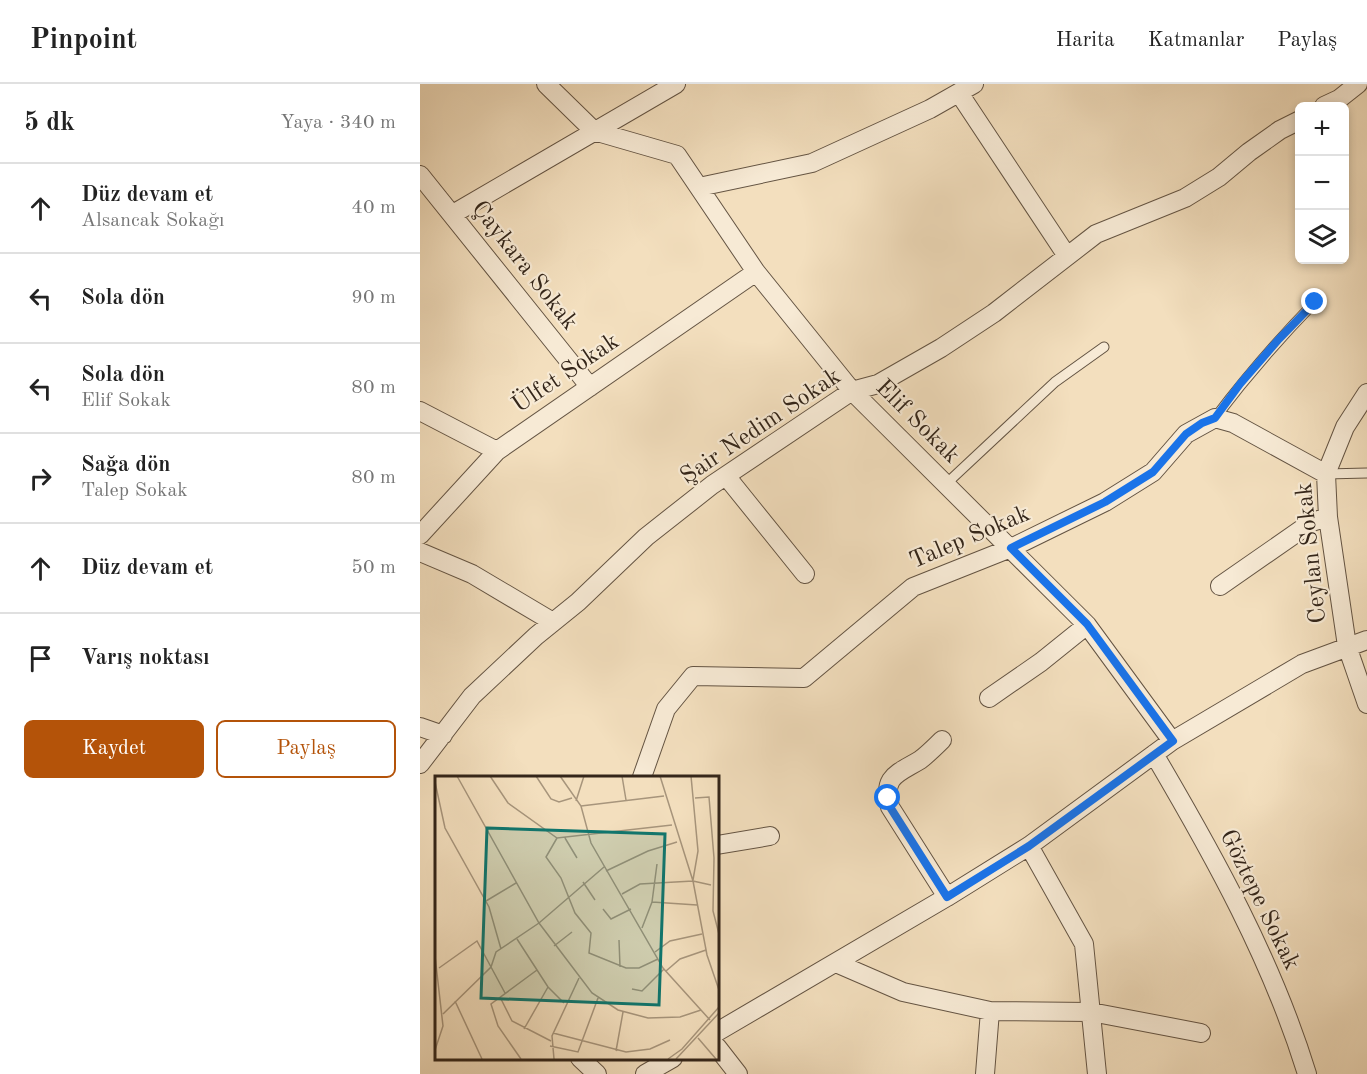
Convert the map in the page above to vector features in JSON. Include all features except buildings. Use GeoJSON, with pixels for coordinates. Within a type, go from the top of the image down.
{"type":"FeatureCollection","features":[{"type":"Feature","properties":{"kind":"street","name":"Elif Sokak"},"geometry":{"type":"LineString","coordinates":[[546,84],[594,131],[677,155],[756,272],[852,391],[1087,624],[1173,741]]}},
{"type":"Feature","properties":{"kind":"street"},"geometry":{"type":"LineString","coordinates":[[453,214],[676,84]]}},
{"type":"Feature","properties":{"kind":"street"},"geometry":{"type":"LineString","coordinates":[[1333,102],[1358,84]]}},
{"type":"Feature","properties":{"kind":"street"},"geometry":{"type":"LineString","coordinates":[[699,187],[813,163],[930,109],[966,88],[1067,256]]}},
{"type":"Feature","properties":{"kind":"street","name":"Şair Nedim Sokak"},"geometry":{"type":"LineString","coordinates":[[420,765],[472,696],[578,602],[646,537],[726,476],[852,391],[878,384],[941,348],[994,313],[1096,234],[1185,198],[1219,177],[1249,152],[1295,122]]}},
{"type":"Feature","properties":{"kind":"street","name":"Çaykara Sokak"},"geometry":{"type":"LineString","coordinates":[[420,175],[427,193],[453,214],[590,387]]}},
{"type":"Feature","properties":{"kind":"street","name":"Ülfet Sokak"},"geometry":{"type":"LineString","coordinates":[[420,535],[497,451],[756,272]]}},
{"type":"Feature","properties":{"kind":"street","name":"Ceylan Sokak"},"geometry":{"type":"LineString","coordinates":[[1367,393],[1345,427],[1326,474],[1328,517],[1347,646],[1367,704]]}},
{"type":"Feature","properties":{"kind":"street"},"geometry":{"type":"LineString","coordinates":[[420,411],[497,451]]}},
{"type":"Feature","properties":{"kind":"street"},"geometry":{"type":"LineString","coordinates":[[1215,418],[1233,423],[1326,474]]}},
{"type":"Feature","properties":{"kind":"street","name":"Talep Sokak"},"geometry":{"type":"LineString","coordinates":[[642,776],[666,709],[693,676],[804,678],[913,587],[1011,548],[1079,516],[1153,472],[1186,434],[1202,423],[1215,418]]}},
{"type":"Feature","properties":{"kind":"street"},"geometry":{"type":"LineString","coordinates":[[726,476],[805,574]]}},
{"type":"Feature","properties":{"kind":"street"},"geometry":{"type":"LineString","coordinates":[[1220,586],[1312,522],[1328,517]]}},
{"type":"Feature","properties":{"kind":"street"},"geometry":{"type":"LineString","coordinates":[[420,552],[472,574],[553,622]]}},
{"type":"Feature","properties":{"kind":"street"},"geometry":{"type":"LineString","coordinates":[[989,698],[1041,662],[1087,624]]}},
{"type":"Feature","properties":{"kind":"street"},"geometry":{"type":"LineString","coordinates":[[718,1031],[947,897],[1029,846],[1173,741],[1302,664],[1367,640]]}},
{"type":"Feature","properties":{"kind":"street"},"geometry":{"type":"LineString","coordinates":[[420,727],[443,735]]}},
{"type":"Feature","properties":{"kind":"street"},"geometry":{"type":"LineString","coordinates":[[942,740],[922,758],[892,777],[887,790],[890,807],[947,897]]}},
{"type":"Feature","properties":{"kind":"street","name":"Göztepe Sokak"},"geometry":{"type":"LineString","coordinates":[[1154,754],[1217,863],[1273,979],[1291,1023],[1306,1074]]}},
{"type":"Feature","properties":{"kind":"street"},"geometry":{"type":"LineString","coordinates":[[718,845],[770,836]]}},
{"type":"Feature","properties":{"kind":"street"},"geometry":{"type":"LineString","coordinates":[[1029,846],[1084,944],[1097,1074]]}},
{"type":"Feature","properties":{"kind":"street"},"geometry":{"type":"LineString","coordinates":[[836,963],[903,992],[990,1011],[1091,1012],[1201,1033]]}},
{"type":"Feature","properties":{"kind":"street"},"geometry":{"type":"LineString","coordinates":[[985,1074],[990,1011]]}},
{"type":"Feature","properties":{"kind":"street"},"geometry":{"type":"LineString","coordinates":[[718,1048],[738,1074]]}},
{"type":"Feature","properties":{"kind":"street"},"geometry":{"type":"LineString","coordinates":[[581,1059],[597,1074]]}},
{"type":"Feature","properties":{"kind":"street"},"geometry":{"type":"LineString","coordinates":[[645,1074],[671,1059]]}},
{"type":"Feature","properties":{"kind":"lane"},"geometry":{"type":"LineString","coordinates":[[1215,418],[1240,384],[1315,302]]}},
{"type":"Feature","properties":{"kind":"lane"},"geometry":{"type":"LineString","coordinates":[[946,484],[1055,382],[1104,347]]}},
{"type":"Feature","properties":{"kind":"lane"},"geometry":{"type":"LineString","coordinates":[[1326,474],[1367,473]]}},
{"type":"Feature","properties":{"kind":"route"},"geometry":{"type":"LineString","coordinates":[[888,798],[890,807],[947,897],[1029,846],[1173,741],[1087,624],[1011,548],[1105,502],[1153,472],[1186,434],[1202,423],[1215,418],[1240,384],[1315,302]]}}]}
